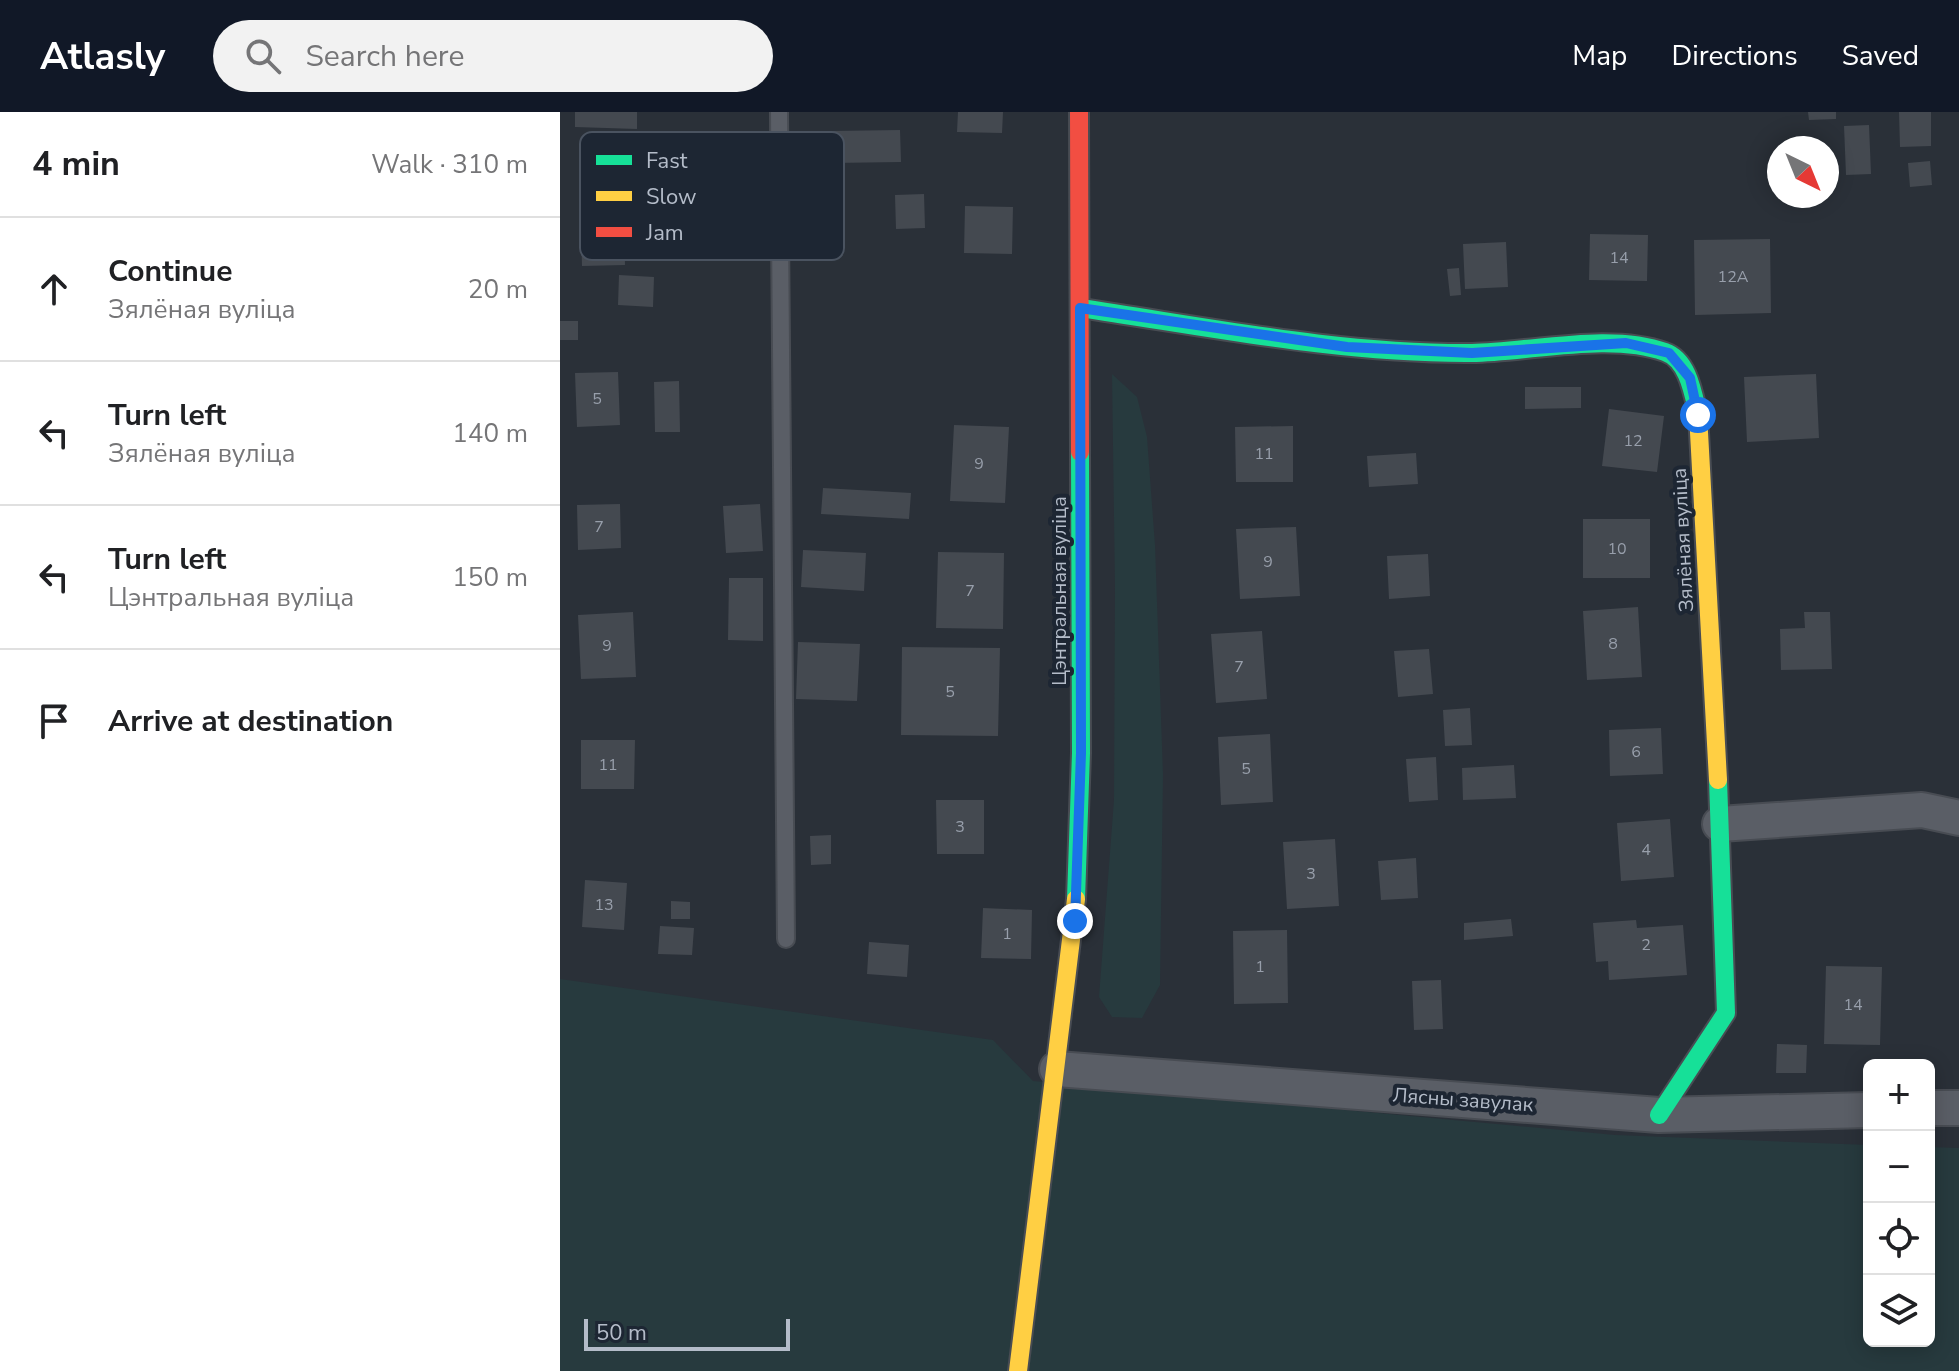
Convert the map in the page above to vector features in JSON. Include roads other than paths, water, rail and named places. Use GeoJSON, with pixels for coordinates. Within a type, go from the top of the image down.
{"type":"FeatureCollection","features":[{"type":"Feature","properties":{"kind":"street","name":"Цэнтральная вуліца"},"geometry":{"type":"LineString","coordinates":[[1018,1371],[1075,921],[1081,753],[1079,112]]}},
{"type":"Feature","properties":{"kind":"street","name":"Зялёная вуліца"},"geometry":{"type":"LineString","coordinates":[[1080,308],[1347,347],[1472,353],[1626,343],[1669,353],[1690,378],[1698,415],[1720,824],[1726,1013],[1659,1115]]}},
{"type":"Feature","properties":{"kind":"street"},"geometry":{"type":"LineString","coordinates":[[1720,824],[1922,810],[1959,818]]}},
{"type":"Feature","properties":{"kind":"street","name":"Лясны завулак"},"geometry":{"type":"LineString","coordinates":[[1057,1069],[1659,1115],[1863,1110]]}},
{"type":"Feature","properties":{"kind":"street"},"geometry":{"type":"LineString","coordinates":[[1935,1108],[1959,1108]]}},
{"type":"Feature","properties":{"kind":"lane"},"geometry":{"type":"LineString","coordinates":[[779,112],[779,132]]}},
{"type":"Feature","properties":{"kind":"lane"},"geometry":{"type":"LineString","coordinates":[[780,260],[786,939]]}}]}
